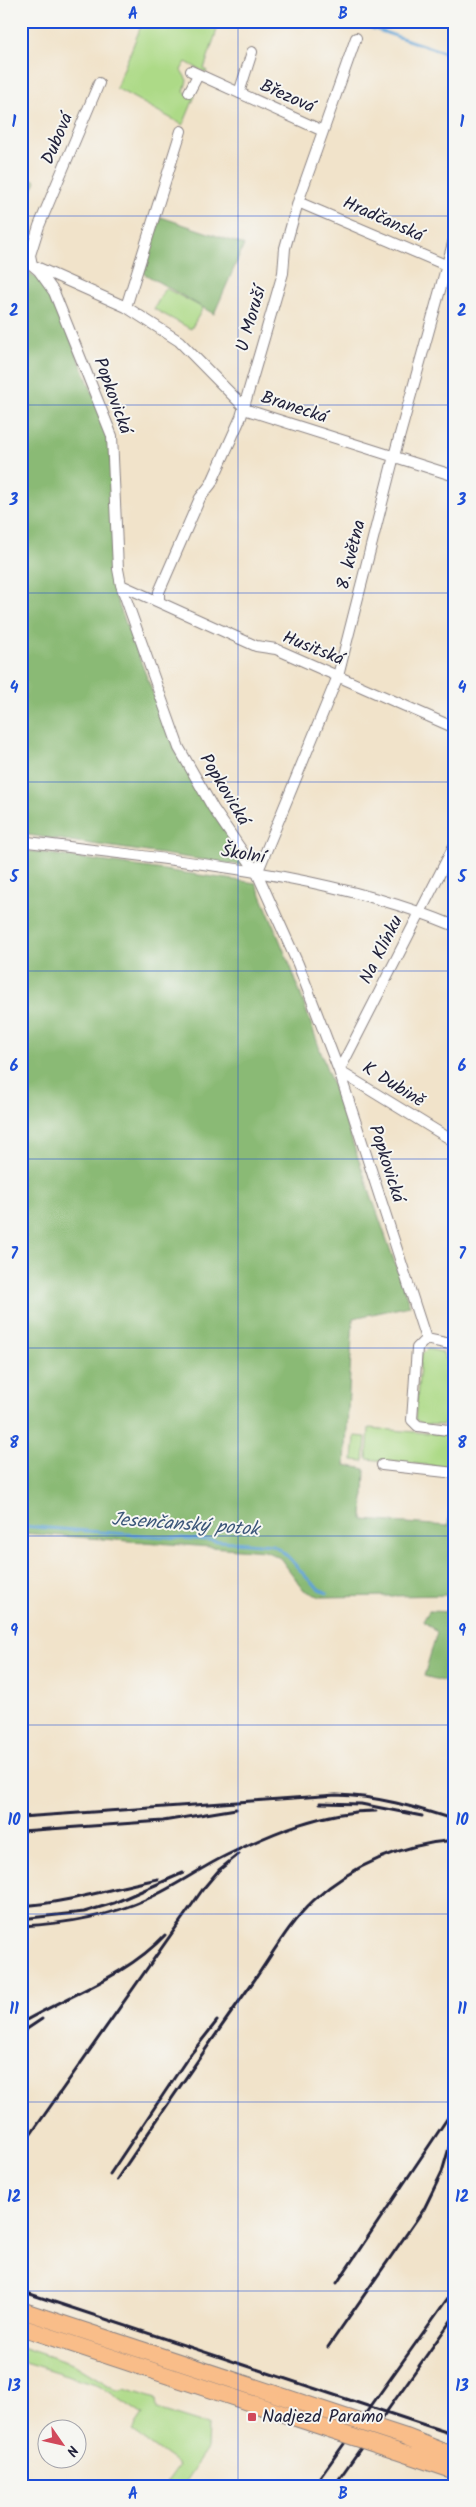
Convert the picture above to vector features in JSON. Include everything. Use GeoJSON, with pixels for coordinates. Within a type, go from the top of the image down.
{"type":"FeatureCollection","features":[{"type":"Feature","properties":{"kind":"main road"},"geometry":{"type":"LineString","coordinates":[[21,2310],[406,2437],[455,2456]]}},
{"type":"Feature","properties":{"kind":"main road"},"geometry":{"type":"LineString","coordinates":[[21,2328],[455,2470]]}},
{"type":"Feature","properties":{"kind":"street","name":"U Moruší"},"geometry":{"type":"LineString","coordinates":[[159,600],[159,592],[200,498],[211,484],[244,408],[282,273],[286,245],[298,202],[356,38]]}},
{"type":"Feature","properties":{"kind":"street","name":"Březová"},"geometry":{"type":"LineString","coordinates":[[238,94],[252,52]]}},
{"type":"Feature","properties":{"kind":"street","name":"Březová"},"geometry":{"type":"LineString","coordinates":[[190,92],[194,73],[323,131]]}},
{"type":"Feature","properties":{"kind":"street","name":"Dubová"},"geometry":{"type":"LineString","coordinates":[[32,265],[30,255],[39,226],[99,83]]}},
{"type":"Feature","properties":{"kind":"street"},"geometry":{"type":"LineString","coordinates":[[126,306],[181,131]]}},
{"type":"Feature","properties":{"kind":"street","name":"Hradčanská"},"geometry":{"type":"LineString","coordinates":[[298,202],[450,267]]}},
{"type":"Feature","properties":{"kind":"street","name":"8. května"},"geometry":{"type":"LineString","coordinates":[[257,873],[338,676],[394,456],[450,267],[455,236]]}},
{"type":"Feature","properties":{"kind":"street"},"geometry":{"type":"LineString","coordinates":[[21,261],[32,265]]}},
{"type":"Feature","properties":{"kind":"street","name":"Branecká"},"geometry":{"type":"LineString","coordinates":[[32,265],[126,306],[179,341],[244,408],[455,476]]}},
{"type":"Feature","properties":{"kind":"street","name":"Popkovická"},"geometry":{"type":"LineString","coordinates":[[32,265],[49,286],[62,311],[112,436],[118,569],[120,585],[128,607],[180,748],[213,808],[257,873],[298,964],[339,1071],[426,1339]]}},
{"type":"Feature","properties":{"kind":"street","name":"Husitská"},"geometry":{"type":"LineString","coordinates":[[120,585],[159,600],[168,608],[256,646],[276,649],[455,728]]}},
{"type":"Feature","properties":{"kind":"street"},"geometry":{"type":"LineString","coordinates":[[128,607],[145,596]]}},
{"type":"Feature","properties":{"kind":"street","name":"Školní"},"geometry":{"type":"LineString","coordinates":[[21,841],[257,873],[350,892],[455,926]]}},
{"type":"Feature","properties":{"kind":"street","name":"Na Klínku"},"geometry":{"type":"LineString","coordinates":[[339,1071],[455,844]]}},
{"type":"Feature","properties":{"kind":"street","name":"K Dubině"},"geometry":{"type":"LineString","coordinates":[[339,1071],[455,1142]]}},
{"type":"Feature","properties":{"kind":"street"},"geometry":{"type":"LineString","coordinates":[[455,1345],[426,1339],[417,1348],[412,1420],[418,1426],[455,1431]]}},
{"type":"Feature","properties":{"kind":"street"},"geometry":{"type":"LineString","coordinates":[[455,1371],[455,1395]]}},
{"type":"Feature","properties":{"kind":"street"},"geometry":{"type":"LineString","coordinates":[[382,1465],[455,1473]]}},
{"type":"Feature","properties":{"kind":"green space"},"geometry":{"type":"Polygon","coordinates":[[[143,21],[220,21],[204,69],[207,71],[206,73],[186,62],[181,70],[187,80],[184,92],[195,96],[183,125],[116,88],[143,21]]]}},
{"type":"Feature","properties":{"kind":"green space"},"geometry":{"type":"Polygon","coordinates":[[[21,174],[36,181],[30,193],[21,189],[21,174]]]}},
{"type":"Feature","properties":{"kind":"green space"},"geometry":{"type":"Polygon","coordinates":[[[161,217],[244,245],[214,314],[143,273],[161,217]]]}},
{"type":"Feature","properties":{"kind":"green space"},"geometry":{"type":"Polygon","coordinates":[[[21,266],[42,282],[58,309],[110,435],[114,593],[176,752],[247,866],[21,834],[21,266]]]}},
{"type":"Feature","properties":{"kind":"green space"},"geometry":{"type":"Polygon","coordinates":[[[165,288],[203,308],[191,329],[154,309],[165,288]]]}},
{"type":"Feature","properties":{"kind":"green space"},"geometry":{"type":"Polygon","coordinates":[[[21,850],[256,883],[292,970],[410,1306],[353,1318],[345,1465],[365,1469],[363,1520],[448,1526],[452,1488],[455,1509],[455,1595],[320,1597],[304,1590],[280,1558],[265,1551],[21,1533],[21,850]]]}},
{"type":"Feature","properties":{"kind":"green space"},"geometry":{"type":"Polygon","coordinates":[[[428,1349],[442,1352],[450,1366],[452,1414],[443,1425],[422,1424],[415,1419],[421,1354],[428,1349]]]}},
{"type":"Feature","properties":{"kind":"green space"},"geometry":{"type":"Polygon","coordinates":[[[369,1428],[449,1435],[452,1439],[455,1464],[446,1467],[367,1459],[369,1428]]]}},
{"type":"Feature","properties":{"kind":"green space"},"geometry":{"type":"Polygon","coordinates":[[[355,1436],[366,1437],[364,1461],[353,1460],[355,1436]]]}},
{"type":"Feature","properties":{"kind":"green space"},"geometry":{"type":"Polygon","coordinates":[[[429,1611],[455,1612],[455,1690],[443,1681],[424,1676],[437,1632],[423,1621],[429,1611]]]}},
{"type":"Feature","properties":{"kind":"green space"},"geometry":{"type":"Polygon","coordinates":[[[21,2347],[75,2365],[118,2391],[125,2389],[156,2399],[157,2409],[208,2425],[207,2449],[182,2486],[164,2486],[179,2465],[132,2431],[143,2415],[99,2385],[21,2361],[21,2347]]]}},
{"type":"Feature","properties":{"kind":"waterway"},"geometry":{"type":"LineString","coordinates":[[351,21],[455,56]]}},
{"type":"Feature","properties":{"kind":"waterway","name":"Jesenčanský potok"},"geometry":{"type":"LineString","coordinates":[[21,1526],[273,1545],[281,1550],[312,1583],[327,1593]]}},
{"type":"Feature","properties":{"kind":"railway"},"geometry":{"type":"LineString","coordinates":[[21,1817],[336,1795],[396,1803],[455,1820]]}},
{"type":"Feature","properties":{"kind":"railway"},"geometry":{"type":"LineString","coordinates":[[320,1803],[361,1804],[422,1816]]}},
{"type":"Feature","properties":{"kind":"railway"},"geometry":{"type":"LineString","coordinates":[[21,1831],[163,1821],[236,1809]]}},
{"type":"Feature","properties":{"kind":"railway"},"geometry":{"type":"LineString","coordinates":[[21,1926],[85,1919],[117,1911],[157,1894],[217,1860],[299,1824],[337,1815],[376,1811]]}},
{"type":"Feature","properties":{"kind":"railway"},"geometry":{"type":"LineString","coordinates":[[117,2179],[281,1940],[305,1909],[345,1876],[379,1858],[416,1846],[455,1840]]}},
{"type":"Feature","properties":{"kind":"railway"},"geometry":{"type":"LineString","coordinates":[[31,2134],[203,1889],[219,1870],[239,1854]]}},
{"type":"Feature","properties":{"kind":"railway"},"geometry":{"type":"LineString","coordinates":[[21,1919],[84,1912],[114,1903],[183,1873]]}},
{"type":"Feature","properties":{"kind":"railway"},"geometry":{"type":"LineString","coordinates":[[21,1906],[73,1899],[158,1879]]}},
{"type":"Feature","properties":{"kind":"railway"},"geometry":{"type":"LineString","coordinates":[[21,2023],[97,1984],[133,1962],[165,1935]]}},
{"type":"Feature","properties":{"kind":"railway"},"geometry":{"type":"LineString","coordinates":[[21,2033],[42,2019]]}},
{"type":"Feature","properties":{"kind":"railway"},"geometry":{"type":"LineString","coordinates":[[110,2174],[187,2059],[217,2021]]}},
{"type":"Feature","properties":{"kind":"railway"},"geometry":{"type":"LineString","coordinates":[[337,2283],[455,2107]]}},
{"type":"Feature","properties":{"kind":"railway"},"geometry":{"type":"LineString","coordinates":[[328,2347],[424,2209],[442,2172],[455,2127]]}},
{"type":"Feature","properties":{"kind":"railway"},"geometry":{"type":"LineString","coordinates":[[314,2486],[455,2288]]}},
{"type":"Feature","properties":{"kind":"railway"},"geometry":{"type":"LineString","coordinates":[[21,2291],[455,2435]]}},
{"type":"Feature","properties":{"kind":"railway"},"geometry":{"type":"LineString","coordinates":[[334,2486],[455,2315]]}},
{"type":"Feature","properties":{"kind":"place","name":"Nadjezd Paramo"},"geometry":{"type":"Point","coordinates":[252,2417]}}]}
